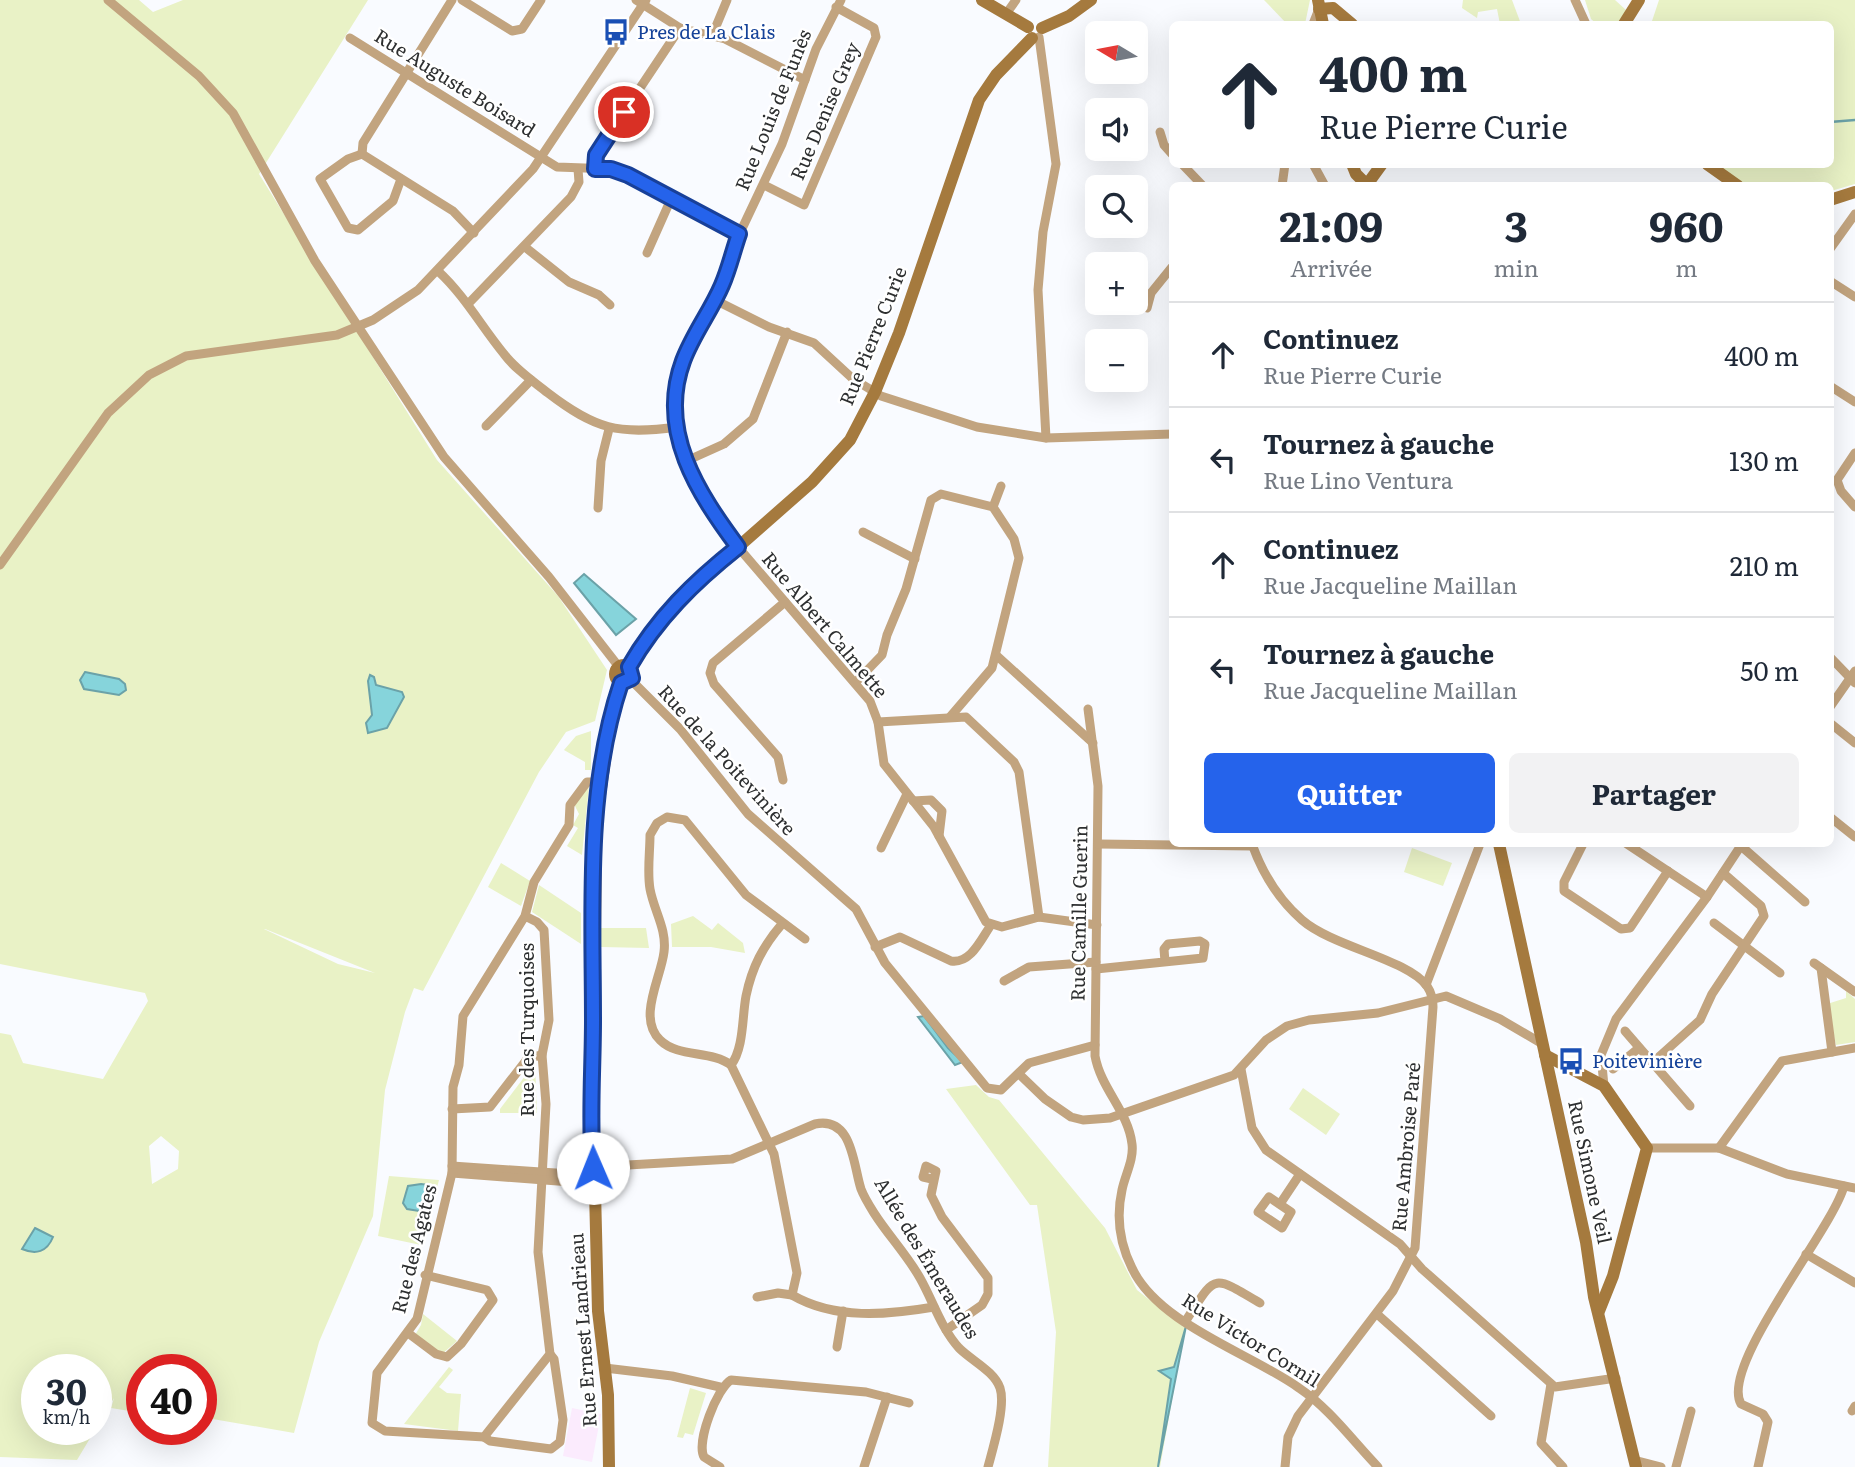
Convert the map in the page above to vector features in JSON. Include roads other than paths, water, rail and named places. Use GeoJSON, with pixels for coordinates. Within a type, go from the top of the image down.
{"type":"FeatureCollection","features":[{"type":"Feature","properties":{"kind":"street","name":"Rue de la Poitevinière"},"geometry":{"type":"LineString","coordinates":[[108,0],[199,76],[229,106],[304,242],[443,457],[549,577],[625,674],[680,729],[748,814],[779,845],[848,900],[885,963],[987,1088],[1001,1090],[1030,1063],[1095,1045]]}},
{"type":"Feature","properties":{"kind":"street"},"geometry":{"type":"LineString","coordinates":[[362,154],[363,143],[452,0]]}},
{"type":"Feature","properties":{"kind":"street"},"geometry":{"type":"LineString","coordinates":[[462,0],[512,31],[523,29],[541,0]]}},
{"type":"Feature","properties":{"kind":"street"},"geometry":{"type":"LineString","coordinates":[[712,36],[727,0]]}},
{"type":"Feature","properties":{"kind":"street"},"geometry":{"type":"LineString","coordinates":[[982,0],[1035,32],[1056,164],[1042,242],[1038,290],[1046,438]]}},
{"type":"Feature","properties":{"kind":"street"},"geometry":{"type":"LineString","coordinates":[[1006,14],[1016,0]]}},
{"type":"Feature","properties":{"kind":"street","name":"Rue Pierre Curie"},"geometry":{"type":"LineString","coordinates":[[625,674],[665,613],[832,464],[850,440],[875,392],[899,333],[979,100],[996,75],[1035,32],[1069,16],[1090,0]]}},
{"type":"Feature","properties":{"kind":"street"},"geometry":{"type":"LineString","coordinates":[[1576,0],[1585,21]]}},
{"type":"Feature","properties":{"kind":"street"},"geometry":{"type":"LineString","coordinates":[[1626,21],[1639,0]]}},
{"type":"Feature","properties":{"kind":"street"},"geometry":{"type":"LineString","coordinates":[[1636,21],[1646,0]]}},
{"type":"Feature","properties":{"kind":"street"},"geometry":{"type":"LineString","coordinates":[[0,565],[108,413],[149,374],[186,356],[337,335],[358,328],[403,302],[438,271],[522,183],[642,2],[680,28],[735,43],[776,67],[806,80]]}},
{"type":"Feature","properties":{"kind":"street","name":"Rue Louis de Funès"},"geometry":{"type":"LineString","coordinates":[[677,427],[676,392],[683,361],[715,300],[739,234],[792,122],[806,80],[838,4]]}},
{"type":"Feature","properties":{"kind":"street","name":"Rue Denise Grey"},"geometry":{"type":"LineString","coordinates":[[764,185],[804,205],[876,37],[874,28],[838,4]]}},
{"type":"Feature","properties":{"kind":"street"},"geometry":{"type":"LineString","coordinates":[[1314,21],[1318,4]]}},
{"type":"Feature","properties":{"kind":"street"},"geometry":{"type":"LineString","coordinates":[[1318,4],[1322,21]]}},
{"type":"Feature","properties":{"kind":"street"},"geometry":{"type":"LineString","coordinates":[[1318,4],[1333,8],[1348,21]]}},
{"type":"Feature","properties":{"kind":"street"},"geometry":{"type":"LineString","coordinates":[[595,169],[596,155],[680,28]]}},
{"type":"Feature","properties":{"kind":"street","name":"Rue Auguste Boisard"},"geometry":{"type":"LineString","coordinates":[[350,38],[557,167],[611,169],[628,175],[739,234]]}},
{"type":"Feature","properties":{"kind":"street"},"geometry":{"type":"LineString","coordinates":[[1160,132],[1169,151]]}},
{"type":"Feature","properties":{"kind":"street"},"geometry":{"type":"LineString","coordinates":[[362,154],[453,211],[474,233]]}},
{"type":"Feature","properties":{"kind":"street"},"geometry":{"type":"LineString","coordinates":[[362,154],[348,159],[320,179],[348,228],[358,230],[393,201],[401,179]]}},
{"type":"Feature","properties":{"kind":"street"},"geometry":{"type":"LineString","coordinates":[[1186,168],[1199,182]]}},
{"type":"Feature","properties":{"kind":"street"},"geometry":{"type":"LineString","coordinates":[[1368,182],[1379,168]]}},
{"type":"Feature","properties":{"kind":"street"},"geometry":{"type":"LineString","coordinates":[[1713,168],[1732,182]]}},
{"type":"Feature","properties":{"kind":"street"},"geometry":{"type":"LineString","coordinates":[[469,303],[571,197],[579,182],[578,169]]}},
{"type":"Feature","properties":{"kind":"street"},"geometry":{"type":"LineString","coordinates":[[1834,199],[1855,192]]}},
{"type":"Feature","properties":{"kind":"street"},"geometry":{"type":"LineString","coordinates":[[647,253],[671,199]]}},
{"type":"Feature","properties":{"kind":"street"},"geometry":{"type":"LineString","coordinates":[[1834,243],[1855,214]]}},
{"type":"Feature","properties":{"kind":"street"},"geometry":{"type":"LineString","coordinates":[[525,247],[569,282],[599,295],[610,305]]}},
{"type":"Feature","properties":{"kind":"street"},"geometry":{"type":"LineString","coordinates":[[438,271],[469,303],[506,357],[531,380],[585,419],[609,429],[638,432],[677,427]]}},
{"type":"Feature","properties":{"kind":"street"},"geometry":{"type":"LineString","coordinates":[[1148,304],[1151,293],[1169,271]]}},
{"type":"Feature","properties":{"kind":"street"},"geometry":{"type":"LineString","coordinates":[[1834,284],[1855,297]]}},
{"type":"Feature","properties":{"kind":"street"},"geometry":{"type":"LineString","coordinates":[[715,300],[759,322],[814,344],[852,378],[875,392],[977,427],[1046,438],[1169,434]]}},
{"type":"Feature","properties":{"kind":"street"},"geometry":{"type":"LineString","coordinates":[[684,462],[724,444],[753,419],[788,332]]}},
{"type":"Feature","properties":{"kind":"street"},"geometry":{"type":"LineString","coordinates":[[486,426],[531,380]]}},
{"type":"Feature","properties":{"kind":"street"},"geometry":{"type":"LineString","coordinates":[[1834,389],[1855,402]]}},
{"type":"Feature","properties":{"kind":"street","name":"Rue Albert Calmette"},"geometry":{"type":"LineString","coordinates":[[677,427],[684,462],[706,503],[738,547],[870,701],[878,722],[884,764],[939,836],[981,916],[991,925]]}},
{"type":"Feature","properties":{"kind":"street"},"geometry":{"type":"LineString","coordinates":[[598,508],[601,461],[609,429]]}},
{"type":"Feature","properties":{"kind":"street"},"geometry":{"type":"LineString","coordinates":[[1855,453],[1837,480],[1841,491],[1855,507]]}},
{"type":"Feature","properties":{"kind":"street"},"geometry":{"type":"LineString","coordinates":[[993,507],[1001,486]]}},
{"type":"Feature","properties":{"kind":"street"},"geometry":{"type":"LineString","coordinates":[[855,683],[880,658],[915,559],[931,500],[941,494],[993,507],[1014,539],[1019,558],[992,668],[950,717]]}},
{"type":"Feature","properties":{"kind":"street"},"geometry":{"type":"LineString","coordinates":[[863,532],[915,559]]}},
{"type":"Feature","properties":{"kind":"street"},"geometry":{"type":"LineString","coordinates":[[783,780],[778,757],[714,684],[710,673],[713,663],[785,602]]}},
{"type":"Feature","properties":{"kind":"street"},"geometry":{"type":"LineString","coordinates":[[996,655],[1093,743]]}},
{"type":"Feature","properties":{"kind":"street"},"geometry":{"type":"LineString","coordinates":[[1834,660],[1853,677],[1834,702]]}},
{"type":"Feature","properties":{"kind":"street"},"geometry":{"type":"LineString","coordinates":[[452,1169],[544,1176],[587,1175],[605,1175],[605,1185],[595,1191],[587,1175],[593,873],[600,782],[625,674]]}},
{"type":"Feature","properties":{"kind":"street","name":"Rue Camille Guerin"},"geometry":{"type":"LineString","coordinates":[[1088,709],[1098,786],[1095,1045],[1100,1075],[1121,1112]]}},
{"type":"Feature","properties":{"kind":"street"},"geometry":{"type":"LineString","coordinates":[[878,722],[950,717],[970,720],[1017,766],[1039,917]]}},
{"type":"Feature","properties":{"kind":"street"},"geometry":{"type":"LineString","coordinates":[[1834,726],[1855,743]]}},
{"type":"Feature","properties":{"kind":"street"},"geometry":{"type":"LineString","coordinates":[[524,916],[534,882],[569,825],[570,805],[587,782],[600,782]]}},
{"type":"Feature","properties":{"kind":"street"},"geometry":{"type":"LineString","coordinates":[[881,848],[910,798]]}},
{"type":"Feature","properties":{"kind":"street","name":"Rue Albert Calmette"},"geometry":{"type":"LineString","coordinates":[[910,798],[931,800],[942,811],[943,823],[939,836]]}},
{"type":"Feature","properties":{"kind":"street"},"geometry":{"type":"LineString","coordinates":[[792,1295],[797,1273],[770,1144],[731,1065],[665,1044],[652,1028],[651,1004],[665,946],[650,882],[653,827],[667,817],[685,820],[739,888],[782,924],[805,939]]}},
{"type":"Feature","properties":{"kind":"street"},"geometry":{"type":"LineString","coordinates":[[1834,820],[1855,837]]}},
{"type":"Feature","properties":{"kind":"street"},"geometry":{"type":"LineString","coordinates":[[1098,844],[1169,844]]}},
{"type":"Feature","properties":{"kind":"street"},"geometry":{"type":"LineString","coordinates":[[1253,847],[1275,889],[1303,921],[1334,940],[1409,972],[1426,985],[1432,998]]}},
{"type":"Feature","properties":{"kind":"street"},"geometry":{"type":"LineString","coordinates":[[1426,985],[1479,847]]}},
{"type":"Feature","properties":{"kind":"street","name":"Rue Simone Veil"},"geometry":{"type":"LineString","coordinates":[[1500,847],[1592,1283],[1635,1464]]}},
{"type":"Feature","properties":{"kind":"street"},"geometry":{"type":"LineString","coordinates":[[1582,847],[1564,882],[1564,891],[1621,929],[1630,928],[1668,872]]}},
{"type":"Feature","properties":{"kind":"street"},"geometry":{"type":"LineString","coordinates":[[1631,847],[1707,897]]}},
{"type":"Feature","properties":{"kind":"street"},"geometry":{"type":"LineString","coordinates":[[1604,1086],[1600,1063],[1605,1040],[1622,1008],[1707,897],[1740,847]]}},
{"type":"Feature","properties":{"kind":"street"},"geometry":{"type":"LineString","coordinates":[[1743,847],[1805,902]]}},
{"type":"Feature","properties":{"kind":"street"},"geometry":{"type":"LineString","coordinates":[[1652,1063],[1700,1020],[1712,994],[1764,916],[1763,909],[1723,873]]}},
{"type":"Feature","properties":{"kind":"street","name":"Rue des Turquoises"},"geometry":{"type":"LineString","coordinates":[[452,1169],[453,1109],[463,1016],[524,916],[537,922],[544,930],[549,1020],[542,1055],[546,1104],[544,1176]]}},
{"type":"Feature","properties":{"kind":"street"},"geometry":{"type":"LineString","coordinates":[[875,947],[900,937],[951,961],[961,962],[969,957],[991,925],[1008,927],[1039,917],[1097,925]]}},
{"type":"Feature","properties":{"kind":"street"},"geometry":{"type":"LineString","coordinates":[[1714,923],[1780,972]]}},
{"type":"Feature","properties":{"kind":"street"},"geometry":{"type":"LineString","coordinates":[[731,1065],[738,1051],[755,963],[764,946],[782,924]]}},
{"type":"Feature","properties":{"kind":"street"},"geometry":{"type":"LineString","coordinates":[[1004,981],[1029,967],[1165,962],[1203,958],[1205,944],[1200,941],[1168,944],[1164,949],[1165,962]]}},
{"type":"Feature","properties":{"kind":"street"},"geometry":{"type":"LineString","coordinates":[[1832,1052],[1818,966],[1855,992]]}},
{"type":"Feature","properties":{"kind":"street"},"geometry":{"type":"LineString","coordinates":[[1019,1074],[1045,1099],[1070,1117],[1083,1120],[1110,1118],[1121,1112],[1226,1079],[1241,1069],[1266,1040],[1287,1026],[1308,1020],[1378,1013],[1446,996],[1500,1019],[1604,1086],[1647,1148]]}},
{"type":"Feature","properties":{"kind":"street","name":"Rue Ambroise Paré"},"geometry":{"type":"LineString","coordinates":[[1285,1467],[1292,1426],[1377,1314],[1405,1272],[1412,1256],[1417,1240],[1432,998]]}},
{"type":"Feature","properties":{"kind":"street"},"geometry":{"type":"LineString","coordinates":[[1625,1031],[1690,1106]]}},
{"type":"Feature","properties":{"kind":"street"},"geometry":{"type":"LineString","coordinates":[[1613,1069],[1639,1048]]}},
{"type":"Feature","properties":{"kind":"street"},"geometry":{"type":"LineString","coordinates":[[1719,1148],[1782,1061],[1855,1048]]}},
{"type":"Feature","properties":{"kind":"street"},"geometry":{"type":"LineString","coordinates":[[453,1109],[490,1107],[528,1058],[542,1055]]}},
{"type":"Feature","properties":{"kind":"street"},"geometry":{"type":"LineString","coordinates":[[1586,1074],[1600,1063]]}},
{"type":"Feature","properties":{"kind":"street"},"geometry":{"type":"LineString","coordinates":[[1241,1069],[1255,1136],[1266,1150],[1400,1244],[1422,1269],[1482,1325],[1551,1384],[1566,1388],[1616,1378]]}},
{"type":"Feature","properties":{"kind":"street","name":"Rue Victor Cornil"},"geometry":{"type":"LineString","coordinates":[[1121,1112],[1127,1122],[1132,1152],[1119,1207],[1123,1243],[1138,1280],[1185,1322],[1289,1381],[1312,1398],[1378,1467]]}},
{"type":"Feature","properties":{"kind":"street","name":"Allée des Émeraudes"},"geometry":{"type":"LineString","coordinates":[[605,1175],[628,1165],[732,1159],[822,1123],[840,1130],[852,1152],[865,1197],[916,1271],[946,1330],[962,1351],[993,1376],[999,1386],[1002,1400],[988,1467]]}},
{"type":"Feature","properties":{"kind":"street"},"geometry":{"type":"LineString","coordinates":[[1647,1148],[1719,1148],[1787,1174],[1855,1188]]}},
{"type":"Feature","properties":{"kind":"street"},"geometry":{"type":"LineString","coordinates":[[1599,1311],[1647,1148]]}},
{"type":"Feature","properties":{"kind":"street","name":"Rue des Agates"},"geometry":{"type":"LineString","coordinates":[[452,1169],[425,1275],[417,1319],[377,1373],[372,1423],[385,1431],[478,1439],[484,1437],[490,1441],[551,1449],[560,1443],[563,1420],[554,1359],[550,1354],[538,1252],[544,1176]]}},
{"type":"Feature","properties":{"kind":"street"},"geometry":{"type":"LineString","coordinates":[[1280,1204],[1300,1174]]}},
{"type":"Feature","properties":{"kind":"street"},"geometry":{"type":"LineString","coordinates":[[932,1179],[931,1195],[942,1217],[988,1278],[988,1294],[982,1305],[946,1330]]}},
{"type":"Feature","properties":{"kind":"street"},"geometry":{"type":"LineString","coordinates":[[1758,1467],[1768,1422],[1763,1414],[1741,1404],[1738,1391],[1753,1346],[1844,1186]]}},
{"type":"Feature","properties":{"kind":"street","name":"Rue Ernest Landrieau"},"geometry":{"type":"LineString","coordinates":[[595,1191],[598,1311],[605,1368],[609,1467]]}},
{"type":"Feature","properties":{"kind":"street"},"geometry":{"type":"LineString","coordinates":[[1806,1254],[1855,1283]]}},
{"type":"Feature","properties":{"kind":"street"},"geometry":{"type":"LineString","coordinates":[[408,1333],[436,1354],[447,1357],[461,1344],[492,1300],[487,1290],[425,1275]]}},
{"type":"Feature","properties":{"kind":"street"},"geometry":{"type":"LineString","coordinates":[[1185,1322],[1209,1285],[1217,1281],[1227,1283],[1260,1303]]}},
{"type":"Feature","properties":{"kind":"street"},"geometry":{"type":"LineString","coordinates":[[1592,1283],[1600,1288],[1608,1287]]}},
{"type":"Feature","properties":{"kind":"street"},"geometry":{"type":"LineString","coordinates":[[757,1297],[778,1293],[792,1295],[810,1304],[878,1315],[934,1307]]}},
{"type":"Feature","properties":{"kind":"street"},"geometry":{"type":"LineString","coordinates":[[837,1347],[843,1311]]}},
{"type":"Feature","properties":{"kind":"street"},"geometry":{"type":"LineString","coordinates":[[1377,1314],[1492,1416]]}},
{"type":"Feature","properties":{"kind":"street"},"geometry":{"type":"LineString","coordinates":[[484,1437],[550,1354]]}},
{"type":"Feature","properties":{"kind":"street"},"geometry":{"type":"LineString","coordinates":[[605,1368],[688,1378],[720,1387],[737,1379],[887,1397],[909,1403]]}},
{"type":"Feature","properties":{"kind":"street"},"geometry":{"type":"LineString","coordinates":[[1551,1384],[1542,1443],[1563,1467]]}},
{"type":"Feature","properties":{"kind":"street"},"geometry":{"type":"LineString","coordinates":[[720,1387],[701,1447],[704,1457],[720,1467]]}},
{"type":"Feature","properties":{"kind":"street"},"geometry":{"type":"LineString","coordinates":[[864,1467],[887,1397]]}},
{"type":"Feature","properties":{"kind":"street"},"geometry":{"type":"LineString","coordinates":[[1676,1467],[1691,1411]]}},
{"type":"Feature","properties":{"kind":"street"},"geometry":{"type":"LineString","coordinates":[[1635,1464],[1661,1467]]}},
{"type":"Feature","properties":{"kind":"water"},"geometry":{"type":"Polygon","coordinates":[[[584,574],[636,619],[616,635],[574,583],[584,574]]]}},
{"type":"Feature","properties":{"kind":"water"},"geometry":{"type":"Polygon","coordinates":[[[85,672],[119,679],[125,684],[126,690],[119,695],[84,689],[80,680],[85,672]]]}},
{"type":"Feature","properties":{"kind":"water"},"geometry":{"type":"Polygon","coordinates":[[[370,675],[374,677],[376,685],[402,692],[404,697],[387,728],[368,733],[366,723],[372,715],[368,681],[370,675]]]}},
{"type":"Feature","properties":{"kind":"water"},"geometry":{"type":"Polygon","coordinates":[[[924,1016],[948,1048],[963,1062],[955,1065],[918,1017],[924,1016]]]}},
{"type":"Feature","properties":{"kind":"water"},"geometry":{"type":"Polygon","coordinates":[[[428,1185],[427,1203],[419,1211],[407,1209],[403,1203],[408,1186],[428,1185]]]}},
{"type":"Feature","properties":{"kind":"water"},"geometry":{"type":"Polygon","coordinates":[[[35,1228],[53,1237],[51,1242],[41,1251],[22,1249],[35,1228]]]}},
{"type":"Feature","properties":{"kind":"water"},"geometry":{"type":"Polygon","coordinates":[[[1186,1326],[1158,1467],[1171,1379],[1159,1371],[1174,1367],[1186,1326]]]}},
{"type":"Feature","properties":{"kind":"waterway"},"geometry":{"type":"LineString","coordinates":[[1834,122],[1855,120]]}},
{"type":"Feature","properties":{"kind":"place","name":"Pres de La Clais"},"geometry":{"type":"Point","coordinates":[616,32]}},
{"type":"Feature","properties":{"kind":"place","name":"Poitevinière"},"geometry":{"type":"Point","coordinates":[1571,1061]}}]}
